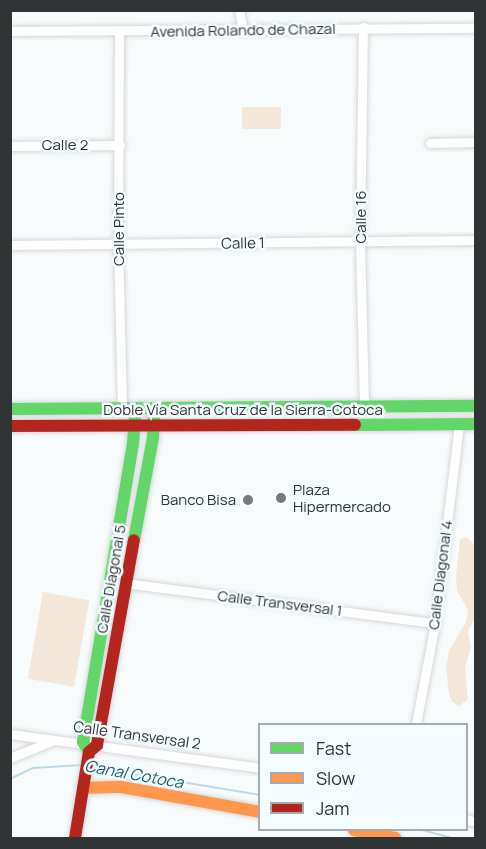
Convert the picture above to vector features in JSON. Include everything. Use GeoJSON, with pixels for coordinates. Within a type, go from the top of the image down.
{"type":"FeatureCollection","features":[{"type":"Feature","properties":{"kind":"main road","name":"Doble Vía Santa Cruz de la Sierra-Cotoca"},"geometry":{"type":"LineString","coordinates":[[10,409],[476,406]]}},
{"type":"Feature","properties":{"kind":"main road","name":"Calle Diagonal 5"},"geometry":{"type":"LineString","coordinates":[[75,838],[135,425],[128,409]]}},
{"type":"Feature","properties":{"kind":"main road","name":"Calle Diagonal 5"},"geometry":{"type":"LineString","coordinates":[[89,748],[124,583],[154,425],[154,409]]}},
{"type":"Feature","properties":{"kind":"main road","name":"Doble Vía Santa Cruz de la Sierra-Cotoca"},"geometry":{"type":"LineString","coordinates":[[10,426],[476,424]]}},
{"type":"Feature","properties":{"kind":"main road"},"geometry":{"type":"LineString","coordinates":[[84,782],[258,812]]}},
{"type":"Feature","properties":{"kind":"main road"},"geometry":{"type":"LineString","coordinates":[[362,833],[395,838]]}},
{"type":"Feature","properties":{"kind":"street"},"geometry":{"type":"LineString","coordinates":[[238,10],[243,31]]}},
{"type":"Feature","properties":{"kind":"street","name":"Calle 16"},"geometry":{"type":"LineString","coordinates":[[363,27],[360,242],[364,407]]}},
{"type":"Feature","properties":{"kind":"street","name":"Avenida Rolando de Chazal"},"geometry":{"type":"LineString","coordinates":[[10,31],[476,28]]}},
{"type":"Feature","properties":{"kind":"street","name":"Calle Pinto"},"geometry":{"type":"LineString","coordinates":[[119,32],[118,244],[128,409],[120,425]]}},
{"type":"Feature","properties":{"kind":"street"},"geometry":{"type":"LineString","coordinates":[[430,143],[476,142]]}},
{"type":"Feature","properties":{"kind":"street","name":"Calle 2"},"geometry":{"type":"LineString","coordinates":[[10,146],[120,145]]}},
{"type":"Feature","properties":{"kind":"street","name":"Calle 1"},"geometry":{"type":"LineString","coordinates":[[10,245],[476,240]]}},
{"type":"Feature","properties":{"kind":"street","name":"Calle Diagonal 4"},"geometry":{"type":"LineString","coordinates":[[416,723],[435,623],[459,425]]}},
{"type":"Feature","properties":{"kind":"street","name":"Calle Transversal 1"},"geometry":{"type":"LineString","coordinates":[[124,583],[435,623]]}},
{"type":"Feature","properties":{"kind":"street","name":"Calle Transversal 2"},"geometry":{"type":"LineString","coordinates":[[10,734],[56,739],[89,748],[258,768]]}},
{"type":"Feature","properties":{"kind":"street"},"geometry":{"type":"LineString","coordinates":[[10,758],[56,739]]}},
{"type":"Feature","properties":{"kind":"shaded area"},"geometry":{"type":"Polygon","coordinates":[[[242,107],[281,107],[281,129],[242,129],[242,107]]]}},
{"type":"Feature","properties":{"kind":"shaded area"},"geometry":{"type":"Polygon","coordinates":[[[466,537],[475,545],[476,616],[468,632],[471,647],[465,668],[468,699],[459,706],[452,702],[449,694],[446,668],[449,651],[466,622],[468,610],[457,590],[456,575],[460,540],[466,537]]]}},
{"type":"Feature","properties":{"kind":"shaded area"},"geometry":{"type":"Polygon","coordinates":[[[43,592],[89,600],[74,687],[28,679],[43,592]]]}},
{"type":"Feature","properties":{"kind":"waterway","name":"Canal Cotoca"},"geometry":{"type":"LineString","coordinates":[[10,779],[33,768],[82,765]]}},
{"type":"Feature","properties":{"kind":"waterway","name":"Canal Cotoca"},"geometry":{"type":"LineString","coordinates":[[91,767],[258,795]]}},
{"type":"Feature","properties":{"kind":"waterway","name":"Canal Cotoca"},"geometry":{"type":"LineString","coordinates":[[426,831],[451,838]]}},
{"type":"Feature","properties":{"kind":"traffic: fast"},"geometry":{"type":"LineString","coordinates":[[10,409],[476,406]]}},
{"type":"Feature","properties":{"kind":"traffic: fast"},"geometry":{"type":"LineString","coordinates":[[89,752],[83,742],[133,444],[135,417]]}},
{"type":"Feature","properties":{"kind":"traffic: fast"},"geometry":{"type":"LineString","coordinates":[[134,540],[153,437],[154,417]]}},
{"type":"Feature","properties":{"kind":"traffic: fast"},"geometry":{"type":"LineString","coordinates":[[355,425],[476,424]]}},
{"type":"Feature","properties":{"kind":"traffic: slow"},"geometry":{"type":"LineString","coordinates":[[83,788],[121,787],[258,812]]}},
{"type":"Feature","properties":{"kind":"traffic: slow"},"geometry":{"type":"LineString","coordinates":[[359,831],[395,838]]}},
{"type":"Feature","properties":{"kind":"traffic: jam"},"geometry":{"type":"LineString","coordinates":[[10,426],[355,425]]}},
{"type":"Feature","properties":{"kind":"traffic: jam"},"geometry":{"type":"LineString","coordinates":[[75,838],[89,752],[97,745],[134,540]]}},
{"type":"Feature","properties":{"kind":"place","name":"Plaza Hipermercado"},"geometry":{"type":"Point","coordinates":[281,498]}},
{"type":"Feature","properties":{"kind":"place","name":"Banco Bisa"},"geometry":{"type":"Point","coordinates":[248,500]}}]}
